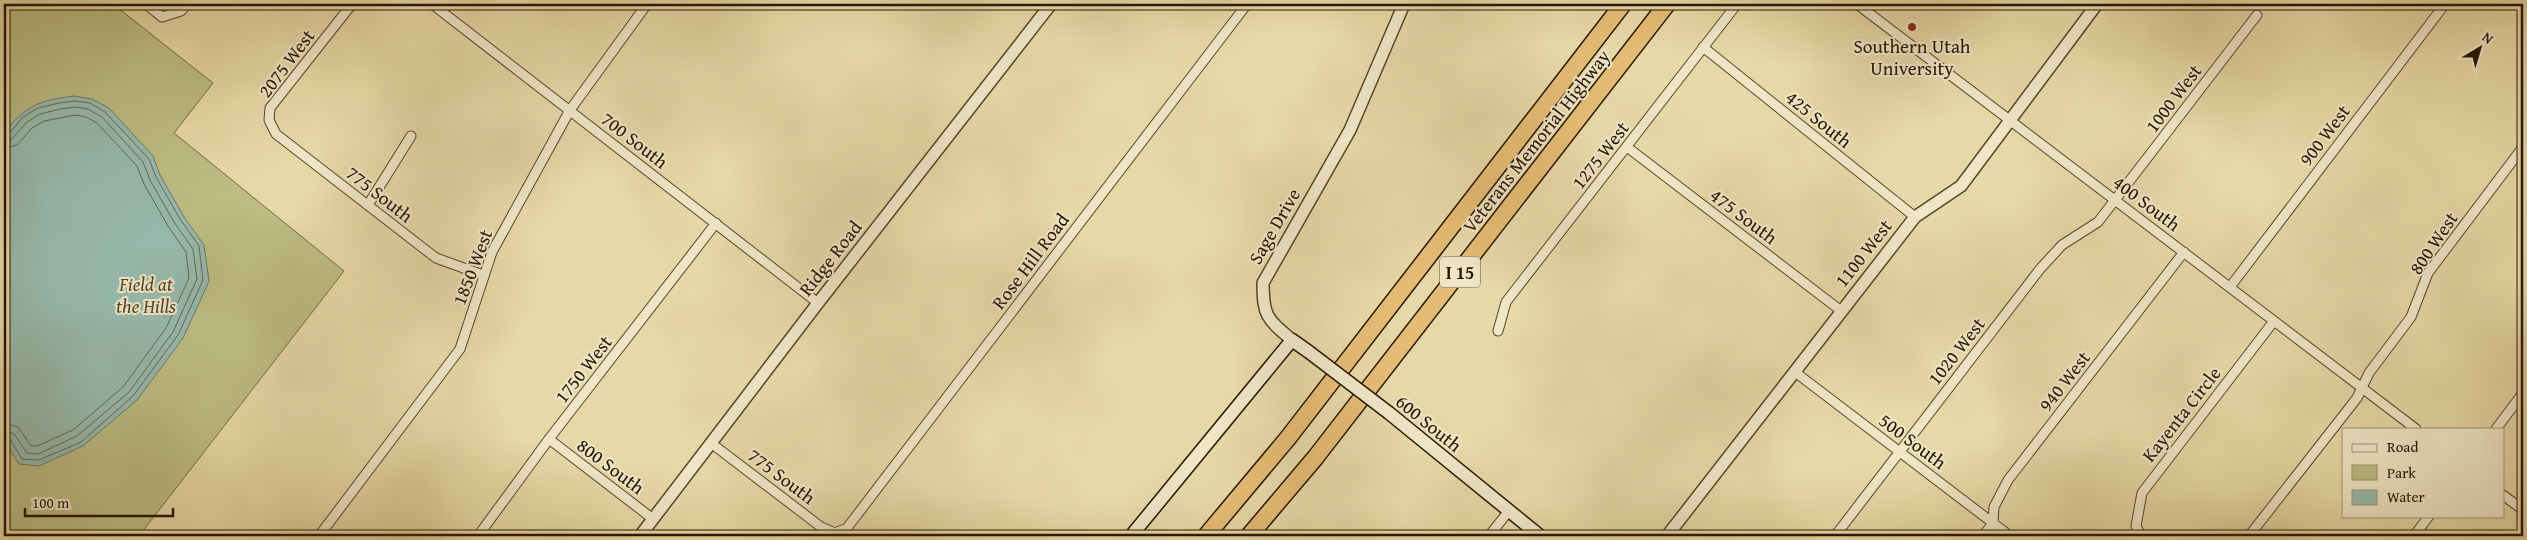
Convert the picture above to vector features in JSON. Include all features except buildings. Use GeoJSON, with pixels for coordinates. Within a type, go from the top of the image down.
{"type":"FeatureCollection","features":[{"type":"Feature","properties":{"kind":"highway","name":"Veterans Memorial Highway"},"geometry":{"type":"LineString","coordinates":[[1206,536],[1288,438],[1623,4]]}},
{"type":"Feature","properties":{"kind":"highway","name":"Veterans Memorial Highway"},"geometry":{"type":"LineString","coordinates":[[1249,536],[1316,458],[1667,4]]}},
{"type":"Feature","properties":{"kind":"main road","name":"600 South"},"geometry":{"type":"LineString","coordinates":[[1292,340],[1388,413],[1540,536]]}},
{"type":"Feature","properties":{"kind":"main road"},"geometry":{"type":"LineString","coordinates":[[1131,536],[1292,340]]}},
{"type":"Feature","properties":{"kind":"street"},"geometry":{"type":"LineString","coordinates":[[146,4],[162,17],[181,11],[187,4]]}},
{"type":"Feature","properties":{"kind":"street","name":"2075 West"},"geometry":{"type":"LineString","coordinates":[[269,120],[270,108],[352,4]]}},
{"type":"Feature","properties":{"kind":"street","name":"700 South"},"geometry":{"type":"LineString","coordinates":[[432,4],[818,303]]}},
{"type":"Feature","properties":{"kind":"street","name":"1850 West"},"geometry":{"type":"LineString","coordinates":[[319,536],[460,349],[492,252],[570,110],[647,4]]}},
{"type":"Feature","properties":{"kind":"street","name":"Ridge Road"},"geometry":{"type":"LineString","coordinates":[[640,536],[818,303],[1051,4]]}},
{"type":"Feature","properties":{"kind":"street","name":"Rose Hill Road"},"geometry":{"type":"LineString","coordinates":[[835,533],[847,528],[1247,4]]}},
{"type":"Feature","properties":{"kind":"street","name":"Sage Drive"},"geometry":{"type":"LineString","coordinates":[[1292,340],[1270,322],[1263,304],[1263,282],[1350,130],[1404,4]]}},
{"type":"Feature","properties":{"kind":"street","name":"1275 West"},"geometry":{"type":"LineString","coordinates":[[1498,331],[1506,302],[1737,4]]}},
{"type":"Feature","properties":{"kind":"street","name":"400 South"},"geometry":{"type":"LineString","coordinates":[[1857,4],[2415,428]]}},
{"type":"Feature","properties":{"kind":"street","name":"1100 West"},"geometry":{"type":"LineString","coordinates":[[1667,536],[1795,372],[1840,310],[1915,217],[1961,186],[2095,4]]}},
{"type":"Feature","properties":{"kind":"street","name":"900 West"},"geometry":{"type":"LineString","coordinates":[[2230,287],[2445,4]]}},
{"type":"Feature","properties":{"kind":"street","name":"1000 West"},"geometry":{"type":"LineString","coordinates":[[2116,200],[2257,15]]}},
{"type":"Feature","properties":{"kind":"street","name":"425 South"},"geometry":{"type":"LineString","coordinates":[[1704,47],[1915,217]]}},
{"type":"Feature","properties":{"kind":"street","name":"775 South"},"geometry":{"type":"LineString","coordinates":[[269,120],[276,134],[436,258],[483,275]]}},
{"type":"Feature","properties":{"kind":"street"},"geometry":{"type":"LineString","coordinates":[[368,205],[411,136]]}},
{"type":"Feature","properties":{"kind":"street","name":"475 South"},"geometry":{"type":"LineString","coordinates":[[1627,147],[1840,310]]}},
{"type":"Feature","properties":{"kind":"street","name":"800 West"},"geometry":{"type":"LineString","coordinates":[[2363,388],[2369,374],[2411,317],[2428,272],[2523,147]]}},
{"type":"Feature","properties":{"kind":"street","name":"1020 West"},"geometry":{"type":"LineString","coordinates":[[1835,536],[1899,450],[2040,269],[2062,245],[2098,222],[2116,200]]}},
{"type":"Feature","properties":{"kind":"street","name":"1750 West"},"geometry":{"type":"LineString","coordinates":[[478,536],[549,439],[716,223]]}},
{"type":"Feature","properties":{"kind":"street","name":"940 West"},"geometry":{"type":"LineString","coordinates":[[1983,536],[1993,523],[1994,507],[2008,480],[2184,252]]}},
{"type":"Feature","properties":{"kind":"street","name":"Kayenta Circle"},"geometry":{"type":"LineString","coordinates":[[2141,536],[2136,526],[2142,493],[2274,321]]}},
{"type":"Feature","properties":{"kind":"street","name":"500 South"},"geometry":{"type":"LineString","coordinates":[[1795,372],[2010,536]]}},
{"type":"Feature","properties":{"kind":"street"},"geometry":{"type":"LineString","coordinates":[[2249,536],[2356,400],[2363,388]]}},
{"type":"Feature","properties":{"kind":"street"},"geometry":{"type":"LineString","coordinates":[[2497,428],[2523,393]]}},
{"type":"Feature","properties":{"kind":"street","name":"800 South"},"geometry":{"type":"LineString","coordinates":[[549,439],[653,519]]}},
{"type":"Feature","properties":{"kind":"street","name":"775 South"},"geometry":{"type":"LineString","coordinates":[[711,443],[821,527],[835,533]]}},
{"type":"Feature","properties":{"kind":"street"},"geometry":{"type":"LineString","coordinates":[[2504,496],[2523,510]]}},
{"type":"Feature","properties":{"kind":"street"},"geometry":{"type":"LineString","coordinates":[[1490,536],[1508,512]]}},
{"type":"Feature","properties":{"kind":"street"},"geometry":{"type":"LineString","coordinates":[[2414,536],[2428,518]]}},
{"type":"Feature","properties":{"kind":"green space","name":"Field at the Hills"},"geometry":{"type":"Polygon","coordinates":[[[4,4],[113,4],[213,83],[174,133],[344,271],[139,536],[4,536],[4,4]]]}},
{"type":"Feature","properties":{"kind":"water"},"geometry":{"type":"Polygon","coordinates":[[[75,96],[92,99],[109,108],[153,156],[160,175],[184,217],[204,245],[209,281],[183,338],[137,400],[83,446],[39,466],[19,464],[4,440],[4,132],[20,116],[35,105],[75,96]]]}},
{"type":"Feature","properties":{"kind":"place","name":"Southern Utah University"},"geometry":{"type":"Point","coordinates":[1912,27]}}]}
